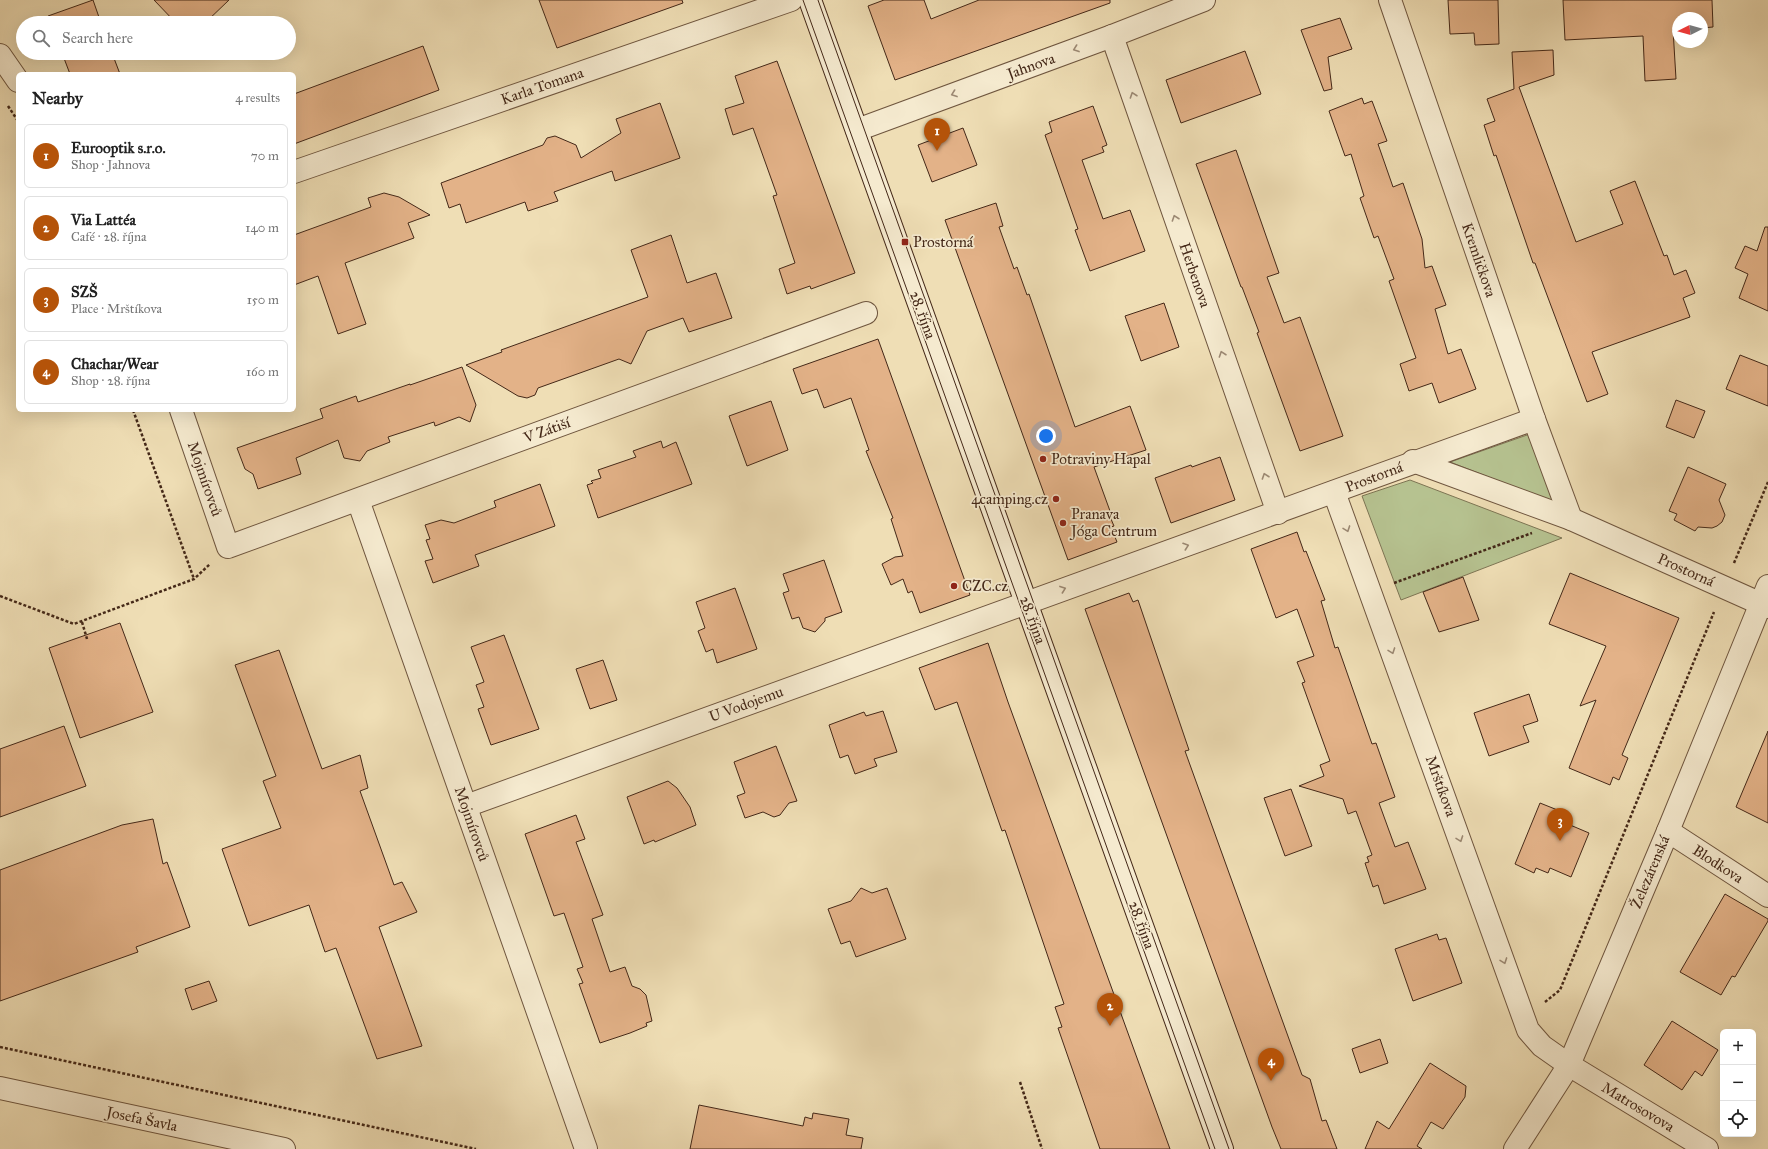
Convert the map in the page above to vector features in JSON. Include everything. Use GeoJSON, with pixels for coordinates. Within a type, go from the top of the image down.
{"type":"FeatureCollection","features":[{"type":"Feature","properties":{"kind":"street","name":"Karla Tomana"},"geometry":{"type":"LineString","coordinates":[[296,171],[791,0]]}},
{"type":"Feature","properties":{"kind":"street","name":"28. října"},"geometry":{"type":"LineString","coordinates":[[810,0],[1222,1149]]}},
{"type":"Feature","properties":{"kind":"street","name":"Jahnova"},"geometry":{"type":"LineString","coordinates":[[857,130],[1112,36],[1204,0]]}},
{"type":"Feature","properties":{"kind":"street","name":"Kremličkova"},"geometry":{"type":"LineString","coordinates":[[1390,0],[1534,419],[1571,519]]}},
{"type":"Feature","properties":{"kind":"street","name":"Herbenova"},"geometry":{"type":"LineString","coordinates":[[1112,36],[1278,513]]}},
{"type":"Feature","properties":{"kind":"street"},"geometry":{"type":"LineString","coordinates":[[0,55],[16,78]]}},
{"type":"Feature","properties":{"kind":"street","name":"V Zátiší"},"geometry":{"type":"LineString","coordinates":[[228,548],[866,313]]}},
{"type":"Feature","properties":{"kind":"street","name":"Mojmírovců"},"geometry":{"type":"LineString","coordinates":[[182,412],[228,548]]}},
{"type":"Feature","properties":{"kind":"street"},"geometry":{"type":"LineString","coordinates":[[1413,461],[1534,419]]}},
{"type":"Feature","properties":{"kind":"street","name":"Prostorná"},"geometry":{"type":"LineString","coordinates":[[1026,602],[1278,513],[1413,461],[1571,519],[1724,587],[1766,599]]}},
{"type":"Feature","properties":{"kind":"street","name":"Mrštíkova"},"geometry":{"type":"LineString","coordinates":[[1334,492],[1528,1030],[1542,1046],[1569,1065]]}},
{"type":"Feature","properties":{"kind":"street","name":"Mojmírovců"},"geometry":{"type":"LineString","coordinates":[[358,500],[586,1149]]}},
{"type":"Feature","properties":{"kind":"street","name":"Železárenská"},"geometry":{"type":"LineString","coordinates":[[1515,1149],[1569,1065],[1766,599]]}},
{"type":"Feature","properties":{"kind":"street","name":"U Vodojemu"},"geometry":{"type":"LineString","coordinates":[[466,806],[1026,602]]}},
{"type":"Feature","properties":{"kind":"street","name":"Blodkova"},"geometry":{"type":"LineString","coordinates":[[1668,831],[1768,896]]}},
{"type":"Feature","properties":{"kind":"street","name":"Matrosovova"},"geometry":{"type":"LineString","coordinates":[[1569,1065],[1707,1149]]}},
{"type":"Feature","properties":{"kind":"street","name":"Josefa Šavla"},"geometry":{"type":"LineString","coordinates":[[0,1088],[284,1149]]}},
{"type":"Feature","properties":{"kind":"path"},"geometry":{"type":"LineString","coordinates":[[134,412],[194,579]]}},
{"type":"Feature","properties":{"kind":"path"},"geometry":{"type":"LineString","coordinates":[[1528,1030],[1539,1006],[1560,990],[1768,482]]}},
{"type":"Feature","properties":{"kind":"path"},"geometry":{"type":"LineString","coordinates":[[1370,591],[1534,532]]}},
{"type":"Feature","properties":{"kind":"path"},"geometry":{"type":"LineString","coordinates":[[0,596],[74,624],[194,579],[228,548]]}},
{"type":"Feature","properties":{"kind":"path"},"geometry":{"type":"LineString","coordinates":[[82,622],[87,639]]}},
{"type":"Feature","properties":{"kind":"path"},"geometry":{"type":"LineString","coordinates":[[0,1047],[476,1149]]}},
{"type":"Feature","properties":{"kind":"path"},"geometry":{"type":"LineString","coordinates":[[1020,1082],[1042,1149]]}},
{"type":"Feature","properties":{"kind":"green space"},"geometry":{"type":"Polygon","coordinates":[[[1530,434],[1555,503],[1450,462],[1530,434]]]}},
{"type":"Feature","properties":{"kind":"green space"},"geometry":{"type":"Polygon","coordinates":[[[1410,480],[1562,538],[1401,600],[1362,496],[1410,480]]]}},
{"type":"Feature","properties":{"kind":"building"},"geometry":{"type":"Polygon","coordinates":[[[93,0],[99,16],[48,16],[93,0]]]}},
{"type":"Feature","properties":{"kind":"building"},"geometry":{"type":"Polygon","coordinates":[[[154,0],[229,0],[212,16],[169,16],[154,0]]]}},
{"type":"Feature","properties":{"kind":"building"},"geometry":{"type":"Polygon","coordinates":[[[539,0],[682,0],[683,3],[557,48],[539,0]]]}},
{"type":"Feature","properties":{"kind":"building"},"geometry":{"type":"Polygon","coordinates":[[[884,0],[924,0],[931,19],[979,0],[1110,0],[1110,3],[895,80],[868,6],[884,0]]]}},
{"type":"Feature","properties":{"kind":"building"},"geometry":{"type":"Polygon","coordinates":[[[1448,0],[1498,0],[1499,44],[1475,45],[1474,33],[1450,34],[1448,0]]]}},
{"type":"Feature","properties":{"kind":"building"},"geometry":{"type":"Polygon","coordinates":[[[1563,0],[1712,0],[1713,27],[1708,27],[1708,12],[1672,12],[1672,48],[1674,48],[1676,79],[1645,81],[1643,36],[1565,40],[1563,0]]]}},
{"type":"Feature","properties":{"kind":"building"},"geometry":{"type":"Polygon","coordinates":[[[1340,18],[1352,49],[1328,57],[1332,89],[1324,91],[1301,30],[1340,18]]]}},
{"type":"Feature","properties":{"kind":"building"},"geometry":{"type":"Polygon","coordinates":[[[423,46],[439,90],[296,143],[296,93],[423,46]]]}},
{"type":"Feature","properties":{"kind":"building"},"geometry":{"type":"Polygon","coordinates":[[[1553,50],[1554,75],[1519,87],[1576,242],[1623,224],[1610,191],[1635,181],[1664,256],[1667,255],[1674,275],[1686,270],[1695,293],[1683,298],[1690,317],[1592,352],[1608,394],[1587,402],[1535,263],[1533,263],[1496,155],[1494,156],[1484,125],[1495,121],[1487,99],[1514,89],[1512,52],[1553,50]]]}},
{"type":"Feature","properties":{"kind":"building"},"geometry":{"type":"Polygon","coordinates":[[[1245,51],[1261,94],[1181,123],[1166,80],[1245,51]]]}},
{"type":"Feature","properties":{"kind":"building"},"geometry":{"type":"Polygon","coordinates":[[[65,60],[115,60],[119,72],[69,72],[65,60]]]}},
{"type":"Feature","properties":{"kind":"building"},"geometry":{"type":"Polygon","coordinates":[[[777,61],[855,273],[811,289],[810,286],[787,294],[779,269],[795,263],[773,196],[777,195],[753,128],[733,135],[725,109],[744,103],[735,76],[777,61]]]}},
{"type":"Feature","properties":{"kind":"building"},"geometry":{"type":"Polygon","coordinates":[[[1362,98],[1364,104],[1372,101],[1387,141],[1378,144],[1393,187],[1403,183],[1422,239],[1425,268],[1432,266],[1446,305],[1435,309],[1448,354],[1461,349],[1476,389],[1439,403],[1432,383],[1409,391],[1400,364],[1416,358],[1389,281],[1394,279],[1378,236],[1374,238],[1360,198],[1364,196],[1351,154],[1345,156],[1329,111],[1362,98]]]}},
{"type":"Feature","properties":{"kind":"building"},"geometry":{"type":"Polygon","coordinates":[[[660,103],[680,158],[615,181],[612,171],[554,192],[558,201],[528,211],[525,202],[466,223],[460,204],[449,208],[441,183],[543,145],[547,138],[555,136],[576,145],[581,158],[621,133],[616,119],[660,103]]]}},
{"type":"Feature","properties":{"kind":"building"},"geometry":{"type":"Polygon","coordinates":[[[1093,106],[1107,145],[1102,147],[1104,152],[1082,160],[1103,219],[1130,210],[1145,251],[1090,271],[1075,230],[1078,229],[1045,135],[1052,132],[1049,122],[1093,106]]]}},
{"type":"Feature","properties":{"kind":"building"},"geometry":{"type":"Polygon","coordinates":[[[963,128],[977,165],[932,182],[918,145],[963,128]]]}},
{"type":"Feature","properties":{"kind":"building"},"geometry":{"type":"Polygon","coordinates":[[[1236,150],[1279,273],[1267,277],[1284,323],[1300,317],[1343,436],[1300,451],[1257,333],[1259,332],[1196,164],[1236,150]]]}},
{"type":"Feature","properties":{"kind":"building"},"geometry":{"type":"Polygon","coordinates":[[[384,193],[399,197],[430,215],[408,223],[414,238],[345,263],[366,324],[338,334],[318,276],[296,284],[296,234],[371,207],[368,198],[384,193]]]}},
{"type":"Feature","properties":{"kind":"building"},"geometry":{"type":"Polygon","coordinates":[[[996,203],[1003,226],[999,227],[1014,269],[1017,267],[1027,295],[1029,294],[1075,427],[1130,406],[1146,450],[1094,467],[1110,511],[1108,512],[1114,526],[1111,527],[1117,542],[1068,560],[945,220],[996,203]]]}},
{"type":"Feature","properties":{"kind":"building"},"geometry":{"type":"Polygon","coordinates":[[[1765,227],[1768,227],[1768,311],[1739,298],[1748,274],[1735,268],[1745,246],[1757,251],[1765,227]]]}},
{"type":"Feature","properties":{"kind":"building"},"geometry":{"type":"Polygon","coordinates":[[[671,235],[687,283],[716,273],[732,318],[689,332],[683,318],[647,331],[631,364],[619,359],[538,388],[535,395],[527,398],[518,396],[466,365],[502,352],[501,350],[648,297],[631,250],[671,235]]]}},
{"type":"Feature","properties":{"kind":"building"},"geometry":{"type":"Polygon","coordinates":[[[1164,303],[1179,347],[1141,361],[1125,316],[1164,303]]]}},
{"type":"Feature","properties":{"kind":"building"},"geometry":{"type":"Polygon","coordinates":[[[878,339],[970,595],[920,613],[912,591],[908,593],[903,579],[891,585],[882,564],[895,557],[903,556],[891,519],[893,518],[866,451],[869,450],[851,398],[824,408],[817,389],[802,394],[793,369],[878,339]]]}},
{"type":"Feature","properties":{"kind":"building"},"geometry":{"type":"Polygon","coordinates":[[[1740,355],[1768,366],[1768,406],[1726,389],[1740,355]]]}},
{"type":"Feature","properties":{"kind":"building"},"geometry":{"type":"Polygon","coordinates":[[[462,367],[476,405],[470,422],[459,417],[435,426],[434,422],[388,437],[390,442],[367,451],[360,461],[344,458],[338,440],[296,458],[301,474],[258,489],[253,474],[245,469],[237,448],[323,418],[320,409],[356,396],[358,402],[462,367]]]}},
{"type":"Feature","properties":{"kind":"building"},"geometry":{"type":"Polygon","coordinates":[[[1676,400],[1705,411],[1694,438],[1666,427],[1676,400]]]}},
{"type":"Feature","properties":{"kind":"building"},"geometry":{"type":"Polygon","coordinates":[[[771,401],[788,450],[747,466],[729,416],[771,401]]]}},
{"type":"Feature","properties":{"kind":"building"},"geometry":{"type":"Polygon","coordinates":[[[661,441],[663,448],[676,442],[692,484],[598,518],[587,485],[593,483],[591,481],[601,478],[598,470],[636,457],[633,451],[661,441]]]}},
{"type":"Feature","properties":{"kind":"building"},"geometry":{"type":"Polygon","coordinates":[[[1220,457],[1235,500],[1171,523],[1155,478],[1191,465],[1192,467],[1220,457]]]}},
{"type":"Feature","properties":{"kind":"building"},"geometry":{"type":"Polygon","coordinates":[[[1688,467],[1726,484],[1719,500],[1725,515],[1722,522],[1717,526],[1712,528],[1698,527],[1695,531],[1674,520],[1677,514],[1669,511],[1688,467]]]}},
{"type":"Feature","properties":{"kind":"building"},"geometry":{"type":"Polygon","coordinates":[[[540,484],[555,526],[475,555],[479,566],[433,583],[425,561],[433,559],[426,540],[430,539],[425,525],[441,520],[454,523],[496,507],[494,501],[540,484]]]}},
{"type":"Feature","properties":{"kind":"building"},"geometry":{"type":"Polygon","coordinates":[[[1297,532],[1325,600],[1321,601],[1335,648],[1338,647],[1372,744],[1376,743],[1395,797],[1379,803],[1395,847],[1408,842],[1426,889],[1384,904],[1378,885],[1373,887],[1365,863],[1369,862],[1367,857],[1372,855],[1356,811],[1348,814],[1343,799],[1299,786],[1324,776],[1320,765],[1330,761],[1302,683],[1305,682],[1297,662],[1314,656],[1297,609],[1276,618],[1251,549],[1297,532]]]}},
{"type":"Feature","properties":{"kind":"building"},"geometry":{"type":"Polygon","coordinates":[[[824,560],[842,612],[825,618],[825,621],[815,632],[803,628],[799,617],[792,619],[783,593],[789,591],[783,574],[824,560]]]}},
{"type":"Feature","properties":{"kind":"building"},"geometry":{"type":"Polygon","coordinates":[[[1570,573],[1679,618],[1622,755],[1628,758],[1619,780],[1613,777],[1610,785],[1569,768],[1596,700],[1580,706],[1606,646],[1549,624],[1570,573]]]}},
{"type":"Feature","properties":{"kind":"building"},"geometry":{"type":"Polygon","coordinates":[[[1463,577],[1479,620],[1439,632],[1423,592],[1463,577]]]}},
{"type":"Feature","properties":{"kind":"building"},"geometry":{"type":"Polygon","coordinates":[[[735,588],[757,649],[717,663],[713,649],[706,652],[698,631],[705,628],[696,602],[735,588]]]}},
{"type":"Feature","properties":{"kind":"building"},"geometry":{"type":"Polygon","coordinates":[[[1129,593],[1133,602],[1138,600],[1189,750],[1185,751],[1302,1075],[1310,1079],[1322,1121],[1326,1120],[1337,1149],[1281,1149],[1272,1127],[1085,609],[1129,593]]]}},
{"type":"Feature","properties":{"kind":"building"},"geometry":{"type":"Polygon","coordinates":[[[120,623],[153,712],[80,738],[49,648],[120,623]]]}},
{"type":"Feature","properties":{"kind":"building"},"geometry":{"type":"Polygon","coordinates":[[[504,635],[539,729],[491,745],[478,709],[484,707],[476,685],[484,682],[471,647],[504,635]]]}},
{"type":"Feature","properties":{"kind":"building"},"geometry":{"type":"Polygon","coordinates":[[[988,643],[1170,1149],[1100,1149],[1058,1028],[1062,1027],[1055,1007],[1064,1004],[1005,830],[1002,831],[957,702],[935,710],[919,668],[988,643]]]}},
{"type":"Feature","properties":{"kind":"building"},"geometry":{"type":"Polygon","coordinates":[[[279,650],[322,769],[360,755],[368,788],[360,791],[394,885],[402,882],[417,912],[379,927],[422,1046],[377,1059],[336,948],[325,952],[309,905],[249,926],[222,849],[281,828],[263,781],[276,776],[235,665],[279,650]]]}},
{"type":"Feature","properties":{"kind":"building"},"geometry":{"type":"Polygon","coordinates":[[[603,660],[617,700],[590,709],[576,669],[603,660]]]}},
{"type":"Feature","properties":{"kind":"building"},"geometry":{"type":"Polygon","coordinates":[[[1529,694],[1538,721],[1523,726],[1529,742],[1489,756],[1474,713],[1529,694]]]}},
{"type":"Feature","properties":{"kind":"building"},"geometry":{"type":"Polygon","coordinates":[[[883,711],[897,752],[874,759],[877,766],[855,774],[848,755],[840,758],[829,725],[864,712],[866,716],[883,711]]]}},
{"type":"Feature","properties":{"kind":"building"},"geometry":{"type":"Polygon","coordinates":[[[64,726],[86,786],[0,817],[0,749],[64,726]]]}},
{"type":"Feature","properties":{"kind":"building"},"geometry":{"type":"Polygon","coordinates":[[[1768,731],[1768,823],[1736,807],[1768,731]]]}},
{"type":"Feature","properties":{"kind":"building"},"geometry":{"type":"Polygon","coordinates":[[[776,746],[797,801],[789,803],[780,815],[774,817],[763,812],[745,818],[737,796],[745,793],[734,762],[776,746]]]}},
{"type":"Feature","properties":{"kind":"building"},"geometry":{"type":"Polygon","coordinates":[[[668,781],[677,788],[690,807],[696,825],[655,842],[654,840],[644,844],[627,797],[668,781]]]}},
{"type":"Feature","properties":{"kind":"building"},"geometry":{"type":"Polygon","coordinates":[[[1291,789],[1312,846],[1285,856],[1264,798],[1291,789]]]}},
{"type":"Feature","properties":{"kind":"building"},"geometry":{"type":"Polygon","coordinates":[[[1540,803],[1560,811],[1556,819],[1589,833],[1571,877],[1550,868],[1548,873],[1536,868],[1534,873],[1515,864],[1540,803]]]}},
{"type":"Feature","properties":{"kind":"building"},"geometry":{"type":"Polygon","coordinates":[[[576,815],[585,839],[576,842],[603,915],[592,919],[610,972],[625,967],[632,986],[640,989],[646,995],[652,1021],[646,1023],[647,1026],[600,1043],[579,984],[583,983],[577,969],[583,967],[564,913],[554,916],[525,834],[576,815]]]}},
{"type":"Feature","properties":{"kind":"building"},"geometry":{"type":"Polygon","coordinates":[[[153,819],[163,864],[167,862],[190,927],[136,947],[138,952],[0,1001],[0,870],[122,825],[153,819]]]}},
{"type":"Feature","properties":{"kind":"building"},"geometry":{"type":"Polygon","coordinates":[[[861,888],[872,893],[887,888],[906,939],[856,957],[850,941],[841,944],[828,909],[851,901],[861,888]]]}},
{"type":"Feature","properties":{"kind":"building"},"geometry":{"type":"Polygon","coordinates":[[[1725,894],[1768,919],[1768,921],[1735,977],[1732,976],[1721,995],[1680,972],[1725,894]]]}},
{"type":"Feature","properties":{"kind":"building"},"geometry":{"type":"Polygon","coordinates":[[[1437,934],[1439,940],[1446,938],[1462,983],[1413,1001],[1395,949],[1437,934]]]}},
{"type":"Feature","properties":{"kind":"building"},"geometry":{"type":"Polygon","coordinates":[[[209,981],[217,1001],[192,1010],[185,989],[209,981]]]}},
{"type":"Feature","properties":{"kind":"building"},"geometry":{"type":"Polygon","coordinates":[[[1672,1021],[1718,1050],[1702,1076],[1695,1071],[1682,1090],[1644,1065],[1672,1021]]]}},
{"type":"Feature","properties":{"kind":"building"},"geometry":{"type":"Polygon","coordinates":[[[1380,1039],[1388,1063],[1360,1073],[1352,1049],[1380,1039]]]}},
{"type":"Feature","properties":{"kind":"building"},"geometry":{"type":"Polygon","coordinates":[[[1430,1063],[1466,1086],[1465,1097],[1443,1129],[1431,1122],[1417,1146],[1422,1149],[1365,1149],[1377,1121],[1389,1129],[1430,1063]]]}},
{"type":"Feature","properties":{"kind":"building"},"geometry":{"type":"Polygon","coordinates":[[[699,1105],[803,1126],[805,1117],[812,1119],[813,1113],[849,1119],[846,1135],[863,1138],[861,1149],[690,1149],[699,1105]]]}},
{"type":"Feature","properties":{"kind":"tram line"},"geometry":{"type":"LineString","coordinates":[[803,0],[1215,1149]]}},
{"type":"Feature","properties":{"kind":"tram line"},"geometry":{"type":"LineString","coordinates":[[818,0],[1229,1149]]}},
{"type":"Feature","properties":{"kind":"place","name":"Eurooptik s.r.o."},"geometry":{"type":"Point","coordinates":[937,151]}},
{"type":"Feature","properties":{"kind":"place","name":"Prostorná"},"geometry":{"type":"Point","coordinates":[905,242]}},
{"type":"Feature","properties":{"kind":"place","name":"Potraviny Hapal"},"geometry":{"type":"Point","coordinates":[1043,459]}},
{"type":"Feature","properties":{"kind":"place","name":"4camping.cz"},"geometry":{"type":"Point","coordinates":[1056,499]}},
{"type":"Feature","properties":{"kind":"place","name":"Pranava Jóga Centrum"},"geometry":{"type":"Point","coordinates":[1063,523]}},
{"type":"Feature","properties":{"kind":"place","name":"CZC.cz"},"geometry":{"type":"Point","coordinates":[954,586]}},
{"type":"Feature","properties":{"kind":"place","name":"SZŠ"},"geometry":{"type":"Point","coordinates":[1560,841]}},
{"type":"Feature","properties":{"kind":"place","name":"Via Lattéa"},"geometry":{"type":"Point","coordinates":[1110,1026]}},
{"type":"Feature","properties":{"kind":"place","name":"Chachar/Wear"},"geometry":{"type":"Point","coordinates":[1271,1081]}}]}
